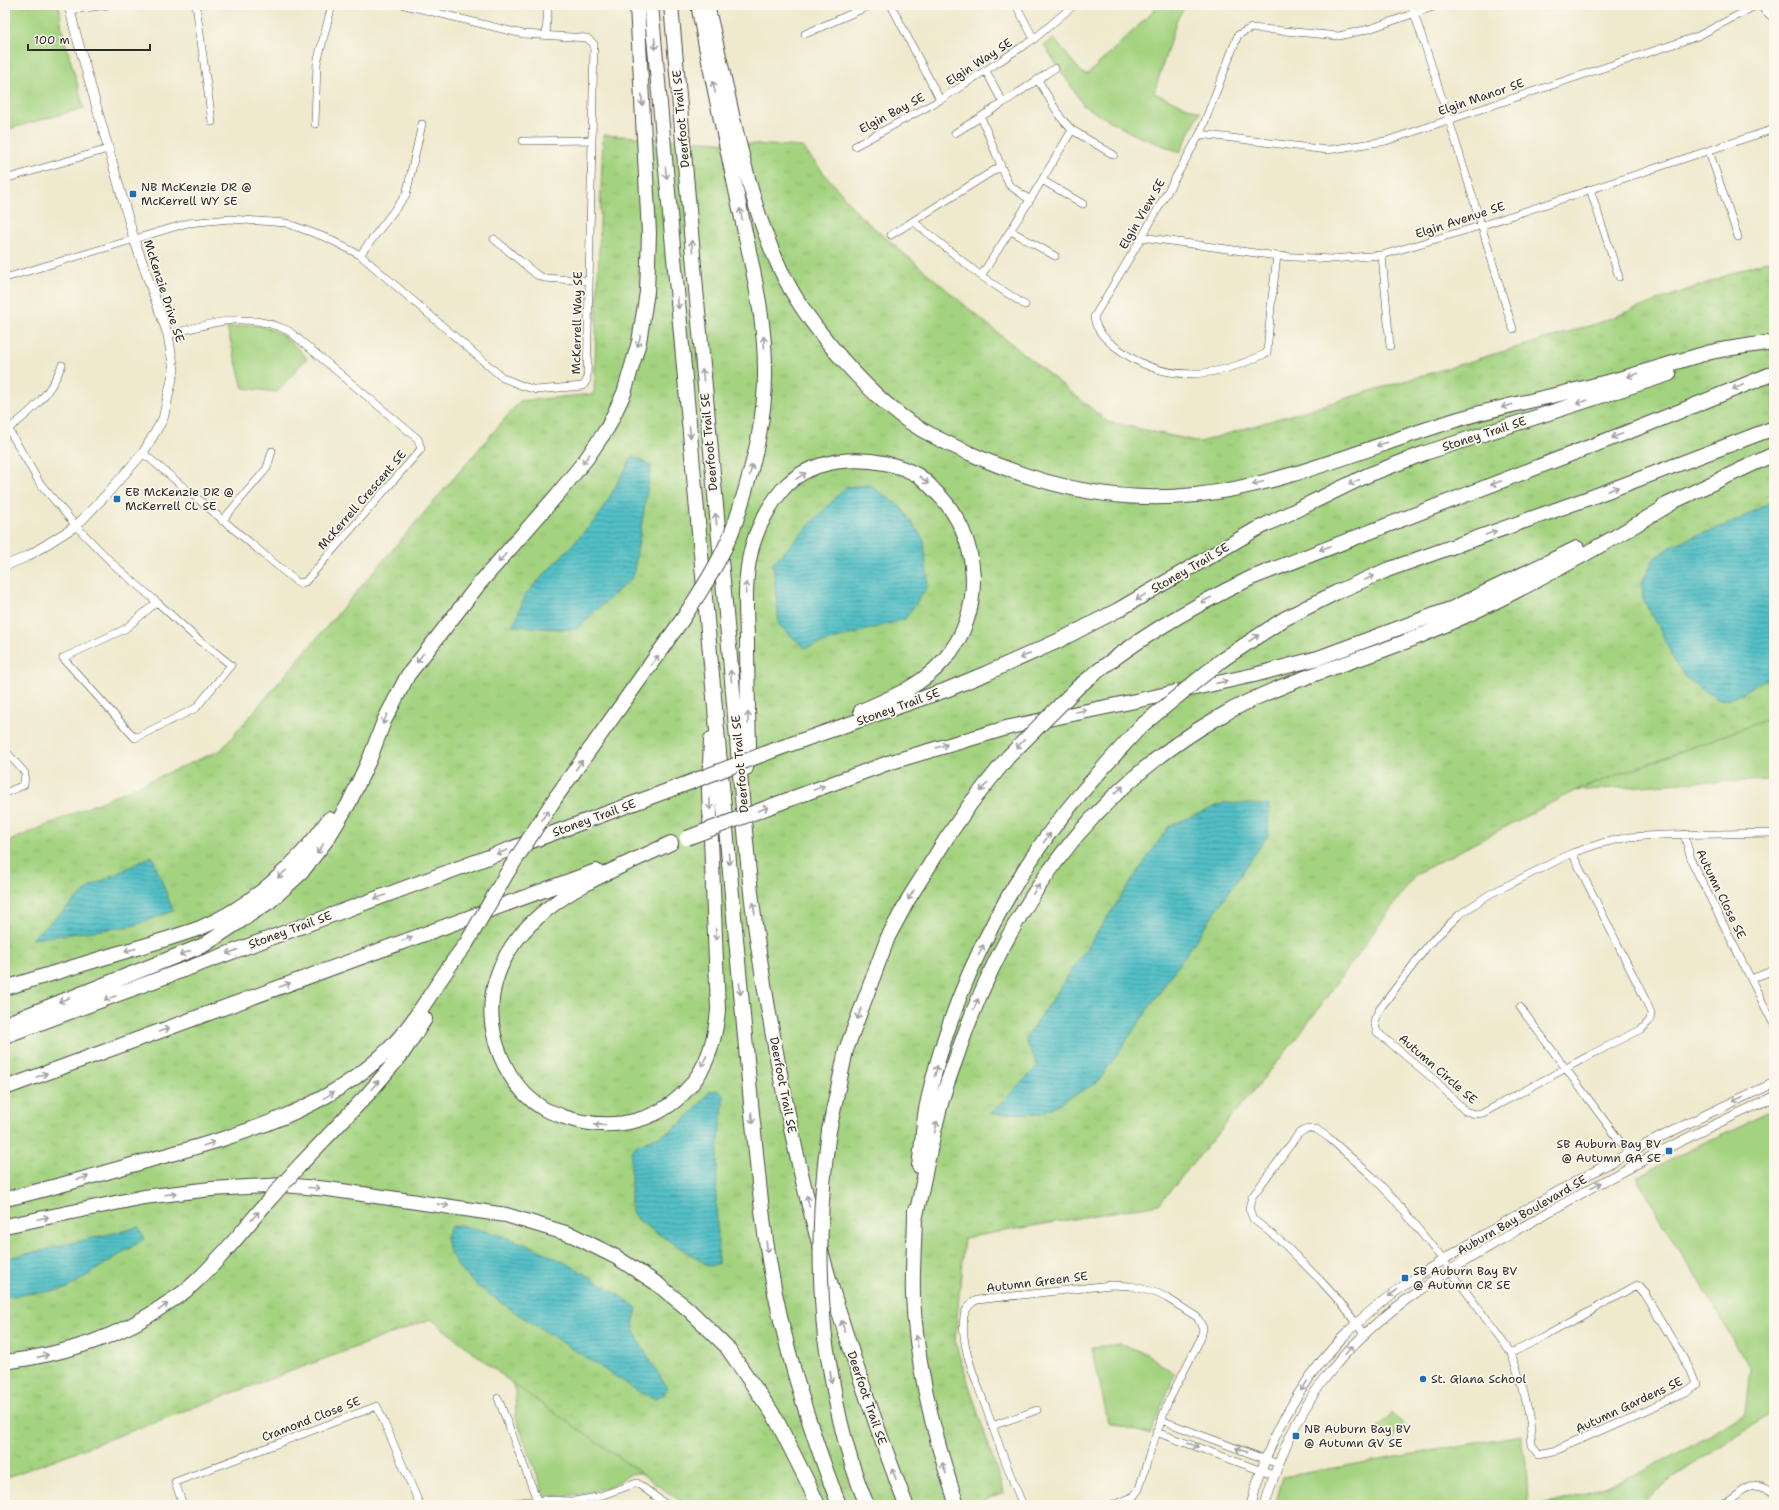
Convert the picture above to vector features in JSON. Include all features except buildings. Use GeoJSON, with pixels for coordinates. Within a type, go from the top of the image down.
{"type":"FeatureCollection","features":[{"type":"Feature","properties":{"kind":"highway"},"geometry":{"type":"LineString","coordinates":[[5,1024],[204,945],[269,902],[300,873],[328,838],[352,797],[395,698],[420,657],[479,584],[557,495],[587,458],[608,427],[624,393],[639,342],[647,292],[649,233],[637,5]]}},
{"type":"Feature","properties":{"kind":"highway","name":"Deerfoot Trail SE"},"geometry":{"type":"LineString","coordinates":[[651,5],[752,1114],[767,1247],[777,1302],[792,1367],[821,1458],[839,1505]]}},
{"type":"Feature","properties":{"kind":"highway","name":"Deerfoot Trail SE"},"geometry":{"type":"LineString","coordinates":[[671,5],[712,476],[750,884],[764,982],[787,1112],[810,1209],[842,1322],[879,1433],[906,1505]]}},
{"type":"Feature","properties":{"kind":"highway"},"geometry":{"type":"LineString","coordinates":[[5,1362],[37,1358],[71,1349],[116,1334],[152,1315],[190,1287],[221,1256],[300,1165],[368,1094],[402,1054],[427,1016],[448,982],[466,944],[508,873],[556,797],[682,620],[709,577],[728,538],[740,508],[756,452],[762,417],[766,369],[761,310],[708,57],[699,5]]}},
{"type":"Feature","properties":{"kind":"highway"},"geometry":{"type":"LineString","coordinates":[[708,5],[747,180],[765,234],[790,288],[818,329],[843,359],[878,396],[909,421],[948,444],[1003,469],[1037,480],[1072,489],[1117,497],[1153,498],[1196,495],[1242,487],[1312,469],[1460,419],[1599,384],[1714,352],[1770,341]]}},
{"type":"Feature","properties":{"kind":"highway","name":"Stoney Trail SE"},"geometry":{"type":"LineString","coordinates":[[5,1036],[780,748],[946,690],[1058,641],[1118,610],[1255,530],[1368,475],[1425,453],[1770,341]]}},
{"type":"Feature","properties":{"kind":"highway"},"geometry":{"type":"LineString","coordinates":[[867,1505],[847,1447],[832,1385],[820,1291],[820,1218],[822,1181],[829,1131],[846,1050],[888,937],[909,898],[946,839],[971,803],[1008,757],[1078,687],[1109,662],[1161,626],[1205,600],[1251,578],[1639,428],[1774,373]]}},
{"type":"Feature","properties":{"kind":"highway"},"geometry":{"type":"LineString","coordinates":[[957,1505],[940,1457],[925,1396],[916,1334],[913,1280],[915,1195],[926,1109],[944,1044],[964,986],[1004,904],[1038,849],[1085,788],[1140,727],[1222,660],[1284,619],[1387,570],[1589,498],[1774,428]]}},
{"type":"Feature","properties":{"kind":"highway"},"geometry":{"type":"LineString","coordinates":[[5,1088],[888,763],[994,731],[1038,720],[1140,700],[1254,675],[1337,651],[1453,608],[1534,570],[1638,517],[1672,503],[1774,454]]}},
{"type":"Feature","properties":{"kind":"highway"},"geometry":{"type":"LineString","coordinates":[[743,798],[749,746],[746,591],[751,551],[761,523],[783,489],[798,477],[814,468],[847,461],[867,460],[887,463],[905,469],[921,477],[949,505],[967,538],[973,568],[973,580],[969,610],[961,634],[944,660],[915,685],[780,748]]}},
{"type":"Feature","properties":{"kind":"highway"},"geometry":{"type":"LineString","coordinates":[[915,1220],[942,1099],[971,1017],[994,962],[1024,909],[1052,865],[1082,828],[1111,797],[1142,769],[1194,732],[1220,716],[1276,689],[1411,640],[1477,610],[1613,539],[1672,503]]}},
{"type":"Feature","properties":{"kind":"highway"},"geometry":{"type":"LineString","coordinates":[[672,843],[587,883],[557,902],[538,916],[525,930],[515,942],[500,967],[493,989],[490,1016],[495,1042],[506,1069],[525,1095],[545,1109],[578,1122],[603,1125],[628,1123],[654,1115],[677,1099],[697,1077],[710,1050],[716,1029],[718,1010],[709,790],[714,695]]}},
{"type":"Feature","properties":{"kind":"highway"},"geometry":{"type":"LineString","coordinates":[[5,988],[153,944],[202,927],[230,912],[251,898],[283,873],[300,857],[319,834],[343,799],[377,740]]}},
{"type":"Feature","properties":{"kind":"highway"},"geometry":{"type":"LineString","coordinates":[[5,1199],[206,1144],[265,1124],[310,1106],[348,1084],[389,1049],[423,1008],[452,962],[466,944]]}},
{"type":"Feature","properties":{"kind":"highway"},"geometry":{"type":"LineString","coordinates":[[5,1226],[144,1197],[219,1188],[284,1185],[336,1190],[506,1215],[572,1235],[616,1257],[656,1283],[688,1309],[726,1346],[774,1417],[807,1480],[818,1505]]}},
{"type":"Feature","properties":{"kind":"street"},"geometry":{"type":"LineString","coordinates":[[70,8],[108,5]]}},
{"type":"Feature","properties":{"kind":"street"},"geometry":{"type":"LineString","coordinates":[[196,5],[212,122]]}},
{"type":"Feature","properties":{"kind":"street"},"geometry":{"type":"LineString","coordinates":[[315,124],[318,63],[332,5]]}},
{"type":"Feature","properties":{"kind":"street","name":"McKerrell Way SE"},"geometry":{"type":"LineString","coordinates":[[5,278],[188,223],[230,219],[286,224],[328,238],[360,256],[503,378],[536,390],[582,386],[587,380],[594,44],[587,38],[523,34],[405,5]]}},
{"type":"Feature","properties":{"kind":"street"},"geometry":{"type":"LineString","coordinates":[[546,35],[548,5]]}},
{"type":"Feature","properties":{"kind":"street"},"geometry":{"type":"LineString","coordinates":[[805,34],[871,5]]}},
{"type":"Feature","properties":{"kind":"street","name":"Elgin Way SE"},"geometry":{"type":"LineString","coordinates":[[891,5],[940,100],[1034,39],[1074,5]]}},
{"type":"Feature","properties":{"kind":"street"},"geometry":{"type":"LineString","coordinates":[[1016,5],[1034,39]]}},
{"type":"Feature","properties":{"kind":"street"},"geometry":{"type":"LineString","coordinates":[[1411,5],[1449,120],[1480,226],[1513,329]]}},
{"type":"Feature","properties":{"kind":"street","name":"Elgin View SE"},"geometry":{"type":"LineString","coordinates":[[1277,256],[1267,353],[1247,363],[1196,375],[1164,373],[1129,358],[1096,328],[1094,317],[1142,237],[1200,134],[1238,35],[1251,28],[1339,36],[1369,29],[1439,5]]}},
{"type":"Feature","properties":{"kind":"street"},"geometry":{"type":"LineString","coordinates":[[1758,5],[1774,19]]}},
{"type":"Feature","properties":{"kind":"street","name":"Elgin Manor SE"},"geometry":{"type":"LineString","coordinates":[[1200,134],[1327,150],[1386,141],[1698,36],[1758,5]]}},
{"type":"Feature","properties":{"kind":"street","name":"McKenzie Drive SE"},"geometry":{"type":"LineString","coordinates":[[5,566],[35,552],[76,526],[144,452],[163,418],[174,370],[168,335],[134,239],[70,8]]}},
{"type":"Feature","properties":{"kind":"street"},"geometry":{"type":"LineString","coordinates":[[954,133],[1003,104],[1055,68]]}},
{"type":"Feature","properties":{"kind":"street"},"geometry":{"type":"LineString","coordinates":[[986,71],[1003,104]]}},
{"type":"Feature","properties":{"kind":"street"},"geometry":{"type":"LineString","coordinates":[[1038,80],[1061,118],[1072,130],[1114,155]]}},
{"type":"Feature","properties":{"kind":"street","name":"Elgin Bay SE"},"geometry":{"type":"LineString","coordinates":[[855,146],[940,100]]}},
{"type":"Feature","properties":{"kind":"street"},"geometry":{"type":"LineString","coordinates":[[981,117],[1009,185],[1030,200]]}},
{"type":"Feature","properties":{"kind":"street"},"geometry":{"type":"LineString","coordinates":[[360,256],[406,195],[422,124]]}},
{"type":"Feature","properties":{"kind":"street","name":"Elgin Avenue SE"},"geometry":{"type":"LineString","coordinates":[[1142,237],[1277,256],[1331,260],[1382,255],[1480,226],[1774,129]]}},
{"type":"Feature","properties":{"kind":"street"},"geometry":{"type":"LineString","coordinates":[[981,276],[1011,231],[1072,130]]}},
{"type":"Feature","properties":{"kind":"street"},"geometry":{"type":"LineString","coordinates":[[523,141],[592,140]]}},
{"type":"Feature","properties":{"kind":"street"},"geometry":{"type":"LineString","coordinates":[[5,179],[108,148]]}},
{"type":"Feature","properties":{"kind":"street"},"geometry":{"type":"LineString","coordinates":[[1710,150],[1738,237]]}},
{"type":"Feature","properties":{"kind":"street"},"geometry":{"type":"LineString","coordinates":[[891,235],[914,222],[1001,166]]}},
{"type":"Feature","properties":{"kind":"street"},"geometry":{"type":"LineString","coordinates":[[1042,180],[1083,204]]}},
{"type":"Feature","properties":{"kind":"street"},"geometry":{"type":"LineString","coordinates":[[1590,189],[1619,278]]}},
{"type":"Feature","properties":{"kind":"street"},"geometry":{"type":"LineString","coordinates":[[914,222],[981,276],[1025,305]]}},
{"type":"Feature","properties":{"kind":"street"},"geometry":{"type":"LineString","coordinates":[[1011,231],[1055,256]]}},
{"type":"Feature","properties":{"kind":"street"},"geometry":{"type":"LineString","coordinates":[[494,239],[537,275],[544,278],[589,281]]}},
{"type":"Feature","properties":{"kind":"street"},"geometry":{"type":"LineString","coordinates":[[1382,255],[1390,346]]}},
{"type":"Feature","properties":{"kind":"street","name":"McKerrell Crescent SE"},"geometry":{"type":"LineString","coordinates":[[144,452],[222,521],[298,583],[305,582],[421,449],[418,439],[289,331],[273,323],[246,319],[217,322],[168,335]]}},
{"type":"Feature","properties":{"kind":"street"},"geometry":{"type":"LineString","coordinates":[[62,365],[55,382],[42,401],[7,426],[39,482],[76,526],[114,565],[157,602],[193,635],[231,665],[196,708],[135,738],[63,658],[125,629],[157,602]]}},
{"type":"Feature","properties":{"kind":"street"},"geometry":{"type":"LineString","coordinates":[[222,521],[267,468],[272,451]]}},
{"type":"Feature","properties":{"kind":"street"},"geometry":{"type":"LineString","coordinates":[[5,750],[25,773],[24,785],[5,793]]}},
{"type":"Feature","properties":{"kind":"street","name":"Autumn Close SE"},"geometry":{"type":"LineString","coordinates":[[1774,833],[1684,834],[1692,862],[1774,1025]]}},
{"type":"Feature","properties":{"kind":"street","name":"Autumn Circle SE"},"geometry":{"type":"LineString","coordinates":[[1572,853],[1651,1013],[1650,1020],[1642,1029],[1483,1113],[1471,1114],[1465,1111],[1412,1060],[1379,1034],[1376,1029],[1374,1021],[1377,1013],[1420,955],[1438,933],[1459,914],[1490,894],[1572,853],[1615,840],[1645,836],[1684,834]]}},
{"type":"Feature","properties":{"kind":"street"},"geometry":{"type":"LineString","coordinates":[[1751,979],[1774,970]]}},
{"type":"Feature","properties":{"kind":"street"},"geometry":{"type":"LineString","coordinates":[[1520,1007],[1636,1164]]}},
{"type":"Feature","properties":{"kind":"street","name":"Auburn Bay Boulevard SE"},"geometry":{"type":"LineString","coordinates":[[1251,1505],[1261,1470],[1283,1420],[1306,1382],[1327,1354],[1357,1323],[1401,1287],[1524,1210],[1628,1153],[1774,1083]]}},
{"type":"Feature","properties":{"kind":"street","name":"Auburn Bay Boulevard SE"},"geometry":{"type":"LineString","coordinates":[[1264,1505],[1278,1464],[1289,1438],[1312,1398],[1334,1366],[1364,1334],[1402,1302],[1451,1270],[1547,1212],[1636,1164],[1774,1097]]}},
{"type":"Feature","properties":{"kind":"street","name":"Autumn Gardens SE"},"geometry":{"type":"LineString","coordinates":[[1357,1323],[1320,1280],[1283,1243],[1253,1218],[1250,1212],[1249,1203],[1252,1197],[1299,1133],[1307,1129],[1316,1129],[1330,1138],[1372,1176],[1394,1199],[1444,1260],[1511,1353],[1523,1388],[1530,1422],[1532,1444],[1538,1454],[1557,1450],[1685,1393],[1696,1384],[1691,1371],[1645,1294],[1637,1285],[1542,1338],[1511,1353]]}},
{"type":"Feature","properties":{"kind":"street","name":"Autumn Green SE"},"geometry":{"type":"LineString","coordinates":[[1023,1505],[992,1426],[965,1344],[964,1315],[970,1304],[977,1300],[1111,1285],[1131,1286],[1161,1294],[1197,1317],[1202,1324],[1203,1331],[1201,1338],[1182,1373],[1156,1432],[1140,1489],[1134,1496],[1113,1505]]}},
{"type":"Feature","properties":{"kind":"street"},"geometry":{"type":"LineString","coordinates":[[1357,1323],[1364,1334]]}},
{"type":"Feature","properties":{"kind":"street"},"geometry":{"type":"LineString","coordinates":[[498,1398],[537,1500]]}},
{"type":"Feature","properties":{"kind":"street","name":"Cramond Close SE"},"geometry":{"type":"LineString","coordinates":[[183,1505],[175,1482],[377,1406],[420,1505]]}},
{"type":"Feature","properties":{"kind":"street"},"geometry":{"type":"LineString","coordinates":[[992,1426],[1038,1410]]}},
{"type":"Feature","properties":{"kind":"street"},"geometry":{"type":"LineString","coordinates":[[1161,1420],[1278,1464]]}},
{"type":"Feature","properties":{"kind":"street"},"geometry":{"type":"LineString","coordinates":[[1156,1432],[1274,1475]]}},
{"type":"Feature","properties":{"kind":"street"},"geometry":{"type":"LineString","coordinates":[[496,1505],[537,1500],[575,1501],[596,1497],[637,1483],[667,1505]]}},
{"type":"Feature","properties":{"kind":"street"},"geometry":{"type":"LineString","coordinates":[[1722,1505],[1750,1486],[1756,1485],[1766,1487],[1774,1496]]}},
{"type":"Feature","properties":{"kind":"green space"},"geometry":{"type":"Polygon","coordinates":[[[5,5],[59,5],[62,30],[84,108],[5,130],[5,5]]]}},
{"type":"Feature","properties":{"kind":"green space"},"geometry":{"type":"Polygon","coordinates":[[[1160,5],[1186,5],[1177,19],[1154,93],[1200,112],[1180,152],[1133,134],[1084,106],[1044,45],[1054,39],[1082,73],[1088,74],[1160,5]]]}},
{"type":"Feature","properties":{"kind":"green space"},"geometry":{"type":"Polygon","coordinates":[[[603,135],[802,147],[860,216],[987,324],[1108,422],[1200,442],[1592,325],[1774,258],[1774,717],[1574,791],[1416,874],[1297,1038],[1159,1204],[964,1238],[955,1342],[1004,1493],[971,1505],[686,1505],[512,1383],[431,1319],[5,1478],[5,843],[221,750],[520,401],[594,394],[603,135]]]}},
{"type":"Feature","properties":{"kind":"green space"},"geometry":{"type":"Polygon","coordinates":[[[247,325],[266,328],[281,334],[307,358],[277,392],[243,388],[227,328],[247,325]]]}},
{"type":"Feature","properties":{"kind":"green space"},"geometry":{"type":"Polygon","coordinates":[[[1774,717],[1774,780],[1680,783],[1574,791],[1774,717]]]}},
{"type":"Feature","properties":{"kind":"green space"},"geometry":{"type":"Polygon","coordinates":[[[1774,1110],[1774,1411],[1674,1477],[1639,1505],[1542,1505],[1568,1499],[1621,1480],[1673,1456],[1745,1413],[1750,1368],[1636,1177],[1699,1145],[1774,1110]]]}},
{"type":"Feature","properties":{"kind":"green space"},"geometry":{"type":"Polygon","coordinates":[[[1121,1344],[1145,1353],[1175,1374],[1150,1435],[1108,1422],[1092,1347],[1121,1344]]]}},
{"type":"Feature","properties":{"kind":"green space"},"geometry":{"type":"Polygon","coordinates":[[[512,1383],[641,1473],[630,1474],[619,1482],[588,1492],[563,1496],[547,1496],[543,1491],[516,1418],[515,1391],[512,1383]]]}},
{"type":"Feature","properties":{"kind":"green space"},"geometry":{"type":"Polygon","coordinates":[[[1392,1413],[1404,1425],[1390,1442],[1377,1428],[1392,1413]]]}},
{"type":"Feature","properties":{"kind":"green space"},"geometry":{"type":"Polygon","coordinates":[[[1521,1435],[1520,1447],[1526,1462],[1528,1504],[1534,1505],[1275,1505],[1283,1477],[1521,1435]]]}},
{"type":"Feature","properties":{"kind":"water"},"geometry":{"type":"Polygon","coordinates":[[[633,456],[651,466],[633,577],[575,630],[513,626],[526,594],[598,517],[633,456]]]}},
{"type":"Feature","properties":{"kind":"water"},"geometry":{"type":"Polygon","coordinates":[[[869,485],[900,506],[924,540],[928,586],[905,619],[805,648],[779,625],[773,563],[846,487],[869,485]]]}},
{"type":"Feature","properties":{"kind":"water"},"geometry":{"type":"Polygon","coordinates":[[[1774,500],[1774,677],[1760,682],[1742,694],[1728,699],[1717,699],[1685,677],[1674,660],[1659,627],[1643,599],[1642,582],[1654,559],[1675,544],[1736,521],[1774,500]]]}},
{"type":"Feature","properties":{"kind":"water"},"geometry":{"type":"Polygon","coordinates":[[[1224,803],[1269,805],[1268,835],[1098,1082],[1042,1113],[990,1114],[1038,1066],[1025,1039],[1169,826],[1224,803]]]}},
{"type":"Feature","properties":{"kind":"water"},"geometry":{"type":"Polygon","coordinates":[[[152,856],[173,911],[132,926],[31,939],[92,886],[152,856]]]}},
{"type":"Feature","properties":{"kind":"water"},"geometry":{"type":"Polygon","coordinates":[[[717,1090],[724,1096],[718,1147],[716,1185],[718,1265],[709,1266],[637,1219],[631,1210],[631,1151],[645,1141],[675,1128],[694,1111],[710,1091],[717,1090]]]}},
{"type":"Feature","properties":{"kind":"water"},"geometry":{"type":"Polygon","coordinates":[[[459,1225],[508,1238],[531,1246],[595,1280],[637,1308],[633,1324],[639,1342],[667,1388],[664,1394],[655,1398],[641,1393],[510,1309],[476,1285],[458,1267],[448,1248],[446,1236],[451,1227],[459,1225]]]}},
{"type":"Feature","properties":{"kind":"water"},"geometry":{"type":"Polygon","coordinates":[[[139,1227],[144,1239],[66,1289],[5,1297],[5,1259],[139,1227]]]}},
{"type":"Feature","properties":{"kind":"place","name":"NB McKenzie DR @ McKerrell WY SE"},"geometry":{"type":"Point","coordinates":[133,194]}},
{"type":"Feature","properties":{"kind":"place","name":"EB McKenzie DR @ McKerrell CL SE"},"geometry":{"type":"Point","coordinates":[117,499]}},
{"type":"Feature","properties":{"kind":"place","name":"SB Auburn Bay BV @ Autumn GA SE"},"geometry":{"type":"Point","coordinates":[1669,1151]}},
{"type":"Feature","properties":{"kind":"place","name":"SB Auburn Bay BV @ Autumn CR SE"},"geometry":{"type":"Point","coordinates":[1405,1278]}},
{"type":"Feature","properties":{"kind":"place","name":"St. Giana School"},"geometry":{"type":"Point","coordinates":[1423,1379]}},
{"type":"Feature","properties":{"kind":"place","name":"NB Auburn Bay BV @ Autumn GV SE"},"geometry":{"type":"Point","coordinates":[1296,1436]}}]}
